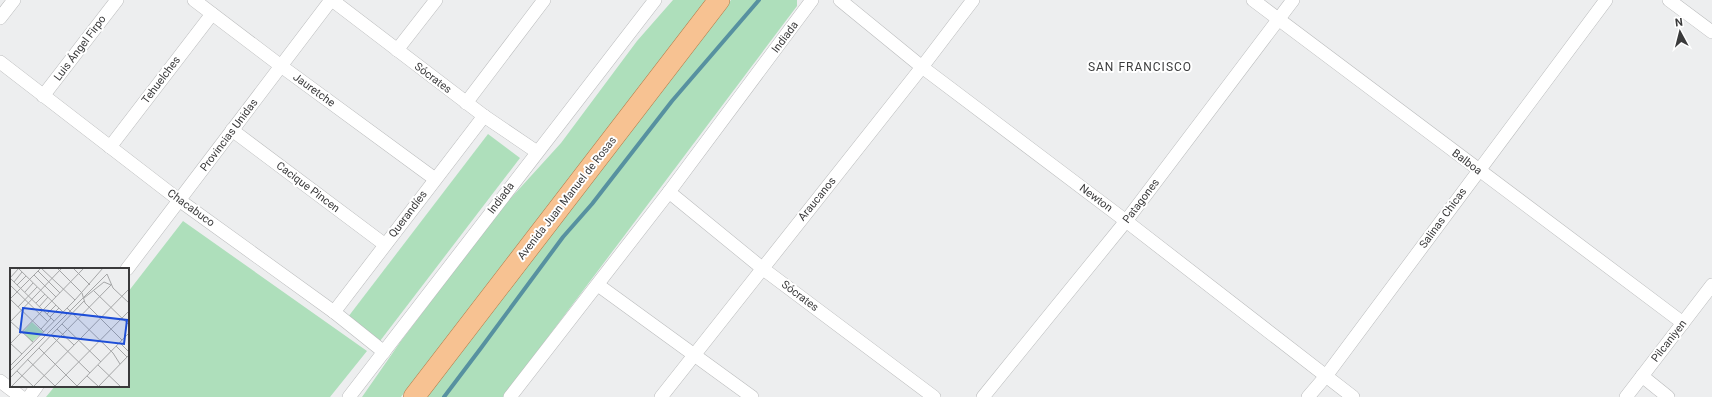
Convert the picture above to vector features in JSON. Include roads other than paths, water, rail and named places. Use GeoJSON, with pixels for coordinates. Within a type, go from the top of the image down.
{"type":"FeatureCollection","features":[{"type":"Feature","properties":{"kind":"main road","name":"Avenida Juan Manuel de Rosas"},"geometry":{"type":"LineString","coordinates":[[414,397],[719,0]]}},
{"type":"Feature","properties":{"kind":"street"},"geometry":{"type":"LineString","coordinates":[[0,18],[14,0]]}},
{"type":"Feature","properties":{"kind":"street","name":"Luis Ángel Firpo"},"geometry":{"type":"LineString","coordinates":[[43,96],[117,0]]}},
{"type":"Feature","properties":{"kind":"street","name":"Jauretche"},"geometry":{"type":"LineString","coordinates":[[194,0],[435,179]]}},
{"type":"Feature","properties":{"kind":"street","name":"Sócrates"},"geometry":{"type":"LineString","coordinates":[[332,0],[466,103],[537,152]]}},
{"type":"Feature","properties":{"kind":"street","name":"Provincias Unidas"},"geometry":{"type":"LineString","coordinates":[[128,268],[332,0]]}},
{"type":"Feature","properties":{"kind":"street"},"geometry":{"type":"LineString","coordinates":[[397,50],[436,0]]}},
{"type":"Feature","properties":{"kind":"street"},"geometry":{"type":"LineString","coordinates":[[466,103],[544,0]]}},
{"type":"Feature","properties":{"kind":"street","name":"Indiada"},"geometry":{"type":"LineString","coordinates":[[349,397],[655,0]]}},
{"type":"Feature","properties":{"kind":"street","name":"Indiada"},"geometry":{"type":"LineString","coordinates":[[510,397],[669,192],[812,0]]}},
{"type":"Feature","properties":{"kind":"street","name":"Newton"},"geometry":{"type":"LineString","coordinates":[[840,0],[922,67],[1126,221],[1353,397]]}},
{"type":"Feature","properties":{"kind":"street","name":"Araucanos"},"geometry":{"type":"LineString","coordinates":[[661,397],[922,67],[973,0]]}},
{"type":"Feature","properties":{"kind":"street","name":"Balboa"},"geometry":{"type":"LineString","coordinates":[[1253,0],[1683,323]]}},
{"type":"Feature","properties":{"kind":"street","name":"Patagones"},"geometry":{"type":"LineString","coordinates":[[983,397],[1126,221],[1293,0]]}},
{"type":"Feature","properties":{"kind":"street","name":"Salinas Chicas"},"geometry":{"type":"LineString","coordinates":[[1308,397],[1326,376],[1606,0]]}},
{"type":"Feature","properties":{"kind":"street"},"geometry":{"type":"LineString","coordinates":[[1669,0],[1712,32]]}},
{"type":"Feature","properties":{"kind":"street","name":"Tehuelches"},"geometry":{"type":"LineString","coordinates":[[110,147],[212,14]]}},
{"type":"Feature","properties":{"kind":"street","name":"Chacabuco"},"geometry":{"type":"LineString","coordinates":[[0,62],[179,200],[334,312],[384,352]]}},
{"type":"Feature","properties":{"kind":"street","name":"Querandíes"},"geometry":{"type":"LineString","coordinates":[[334,312],[384,244],[484,116]]}},
{"type":"Feature","properties":{"kind":"street","name":"Cacique Pincen"},"geometry":{"type":"LineString","coordinates":[[232,130],[384,244]]}},
{"type":"Feature","properties":{"kind":"street","name":"Sócrates"},"geometry":{"type":"LineString","coordinates":[[669,192],[762,268],[934,397]]}},
{"type":"Feature","properties":{"kind":"street"},"geometry":{"type":"LineString","coordinates":[[598,285],[752,397]]}},
{"type":"Feature","properties":{"kind":"street","name":"Pilcaniyen"},"geometry":{"type":"LineString","coordinates":[[1626,397],[1712,285]]}},
{"type":"Feature","properties":{"kind":"street"},"geometry":{"type":"LineString","coordinates":[[1642,376],[1668,397]]}},
{"type":"Feature","properties":{"kind":"street"},"geometry":{"type":"LineString","coordinates":[[0,381],[21,397]]}},
{"type":"Feature","properties":{"kind":"street"},"geometry":{"type":"LineString","coordinates":[[29,397],[37,387]]}},
{"type":"Feature","properties":{"kind":"waterway"},"geometry":{"type":"LineString","coordinates":[[444,397],[563,237],[592,204],[672,101],[759,0]]}},
{"type":"Feature","properties":{"kind":"district","name":"SAN FRANCISCO"},"geometry":{"type":"Point","coordinates":[1140,67]}}]}
